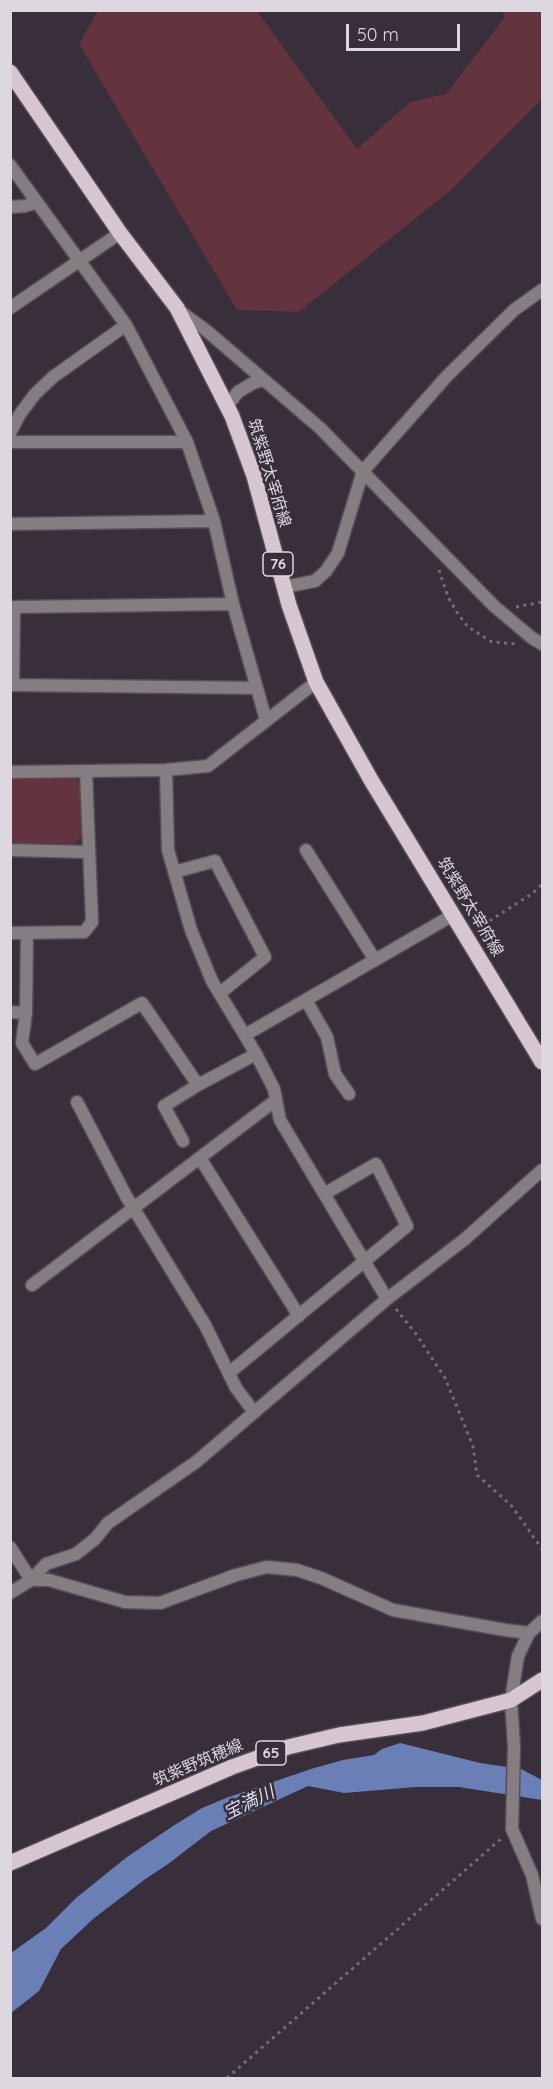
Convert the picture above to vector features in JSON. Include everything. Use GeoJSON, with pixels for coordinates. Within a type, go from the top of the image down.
{"type":"FeatureCollection","features":[{"type":"Feature","properties":{"kind":"main road","name":"筑紫野太宰府線"},"geometry":{"type":"LineString","coordinates":[[10,72],[120,233],[177,308],[227,406],[254,476],[284,586],[316,682],[371,780],[543,1062]]}},
{"type":"Feature","properties":{"kind":"main road","name":"筑紫野筑穂線"},"geometry":{"type":"LineString","coordinates":[[10,1863],[232,1767],[288,1747],[339,1735],[423,1723],[511,1700],[543,1680]]}},
{"type":"Feature","properties":{"kind":"street"},"geometry":{"type":"LineString","coordinates":[[10,165],[126,324],[187,442],[214,521],[233,604],[266,720]]}},
{"type":"Feature","properties":{"kind":"street"},"geometry":{"type":"LineString","coordinates":[[10,207],[37,202]]}},
{"type":"Feature","properties":{"kind":"street"},"geometry":{"type":"LineString","coordinates":[[10,308],[120,233]]}},
{"type":"Feature","properties":{"kind":"street"},"geometry":{"type":"LineString","coordinates":[[284,586],[315,581],[326,572],[338,553],[363,471],[447,376],[514,310],[543,290]]}},
{"type":"Feature","properties":{"kind":"street"},"geometry":{"type":"LineString","coordinates":[[177,308],[320,428],[494,606],[539,642]]}},
{"type":"Feature","properties":{"kind":"street"},"geometry":{"type":"LineString","coordinates":[[10,433],[20,414],[35,394],[53,377],[126,324]]}},
{"type":"Feature","properties":{"kind":"street"},"geometry":{"type":"LineString","coordinates":[[227,406],[238,392],[263,380]]}},
{"type":"Feature","properties":{"kind":"street"},"geometry":{"type":"LineString","coordinates":[[10,442],[187,442]]}},
{"type":"Feature","properties":{"kind":"street"},"geometry":{"type":"LineString","coordinates":[[10,524],[214,521]]}},
{"type":"Feature","properties":{"kind":"street"},"geometry":{"type":"LineString","coordinates":[[233,604],[14,607],[13,686],[256,688]]}},
{"type":"Feature","properties":{"kind":"street"},"geometry":{"type":"LineString","coordinates":[[10,772],[166,770],[207,766],[316,682]]}},
{"type":"Feature","properties":{"kind":"street"},"geometry":{"type":"LineString","coordinates":[[166,770],[168,850],[191,930],[212,981],[256,1054],[274,1089],[280,1120],[387,1299]]}},
{"type":"Feature","properties":{"kind":"street"},"geometry":{"type":"LineString","coordinates":[[10,933],[84,932],[92,922],[86,771]]}},
{"type":"Feature","properties":{"kind":"street"},"geometry":{"type":"LineString","coordinates":[[10,850],[89,852]]}},
{"type":"Feature","properties":{"kind":"street"},"geometry":{"type":"LineString","coordinates":[[306,850],[375,960]]}},
{"type":"Feature","properties":{"kind":"street"},"geometry":{"type":"LineString","coordinates":[[174,872],[215,861],[265,957],[220,993]]}},
{"type":"Feature","properties":{"kind":"street"},"geometry":{"type":"LineString","coordinates":[[245,1035],[453,915]]}},
{"type":"Feature","properties":{"kind":"street"},"geometry":{"type":"LineString","coordinates":[[27,933],[26,1013],[22,1043],[35,1064],[142,1003],[198,1085]]}},
{"type":"Feature","properties":{"kind":"street"},"geometry":{"type":"LineString","coordinates":[[306,1000],[327,1037],[335,1074],[349,1094]]}},
{"type":"Feature","properties":{"kind":"street"},"geometry":{"type":"LineString","coordinates":[[10,1012],[26,1013]]}},
{"type":"Feature","properties":{"kind":"street"},"geometry":{"type":"LineString","coordinates":[[183,1141],[164,1106],[256,1054]]}},
{"type":"Feature","properties":{"kind":"street"},"geometry":{"type":"LineString","coordinates":[[32,1285],[276,1100]]}},
{"type":"Feature","properties":{"kind":"street"},"geometry":{"type":"LineString","coordinates":[[77,1102],[134,1208],[205,1325],[236,1388],[255,1412]]}},
{"type":"Feature","properties":{"kind":"street"},"geometry":{"type":"LineString","coordinates":[[200,1158],[299,1316]]}},
{"type":"Feature","properties":{"kind":"street"},"geometry":{"type":"LineString","coordinates":[[229,1373],[407,1226],[376,1164],[324,1194]]}},
{"type":"Feature","properties":{"kind":"street"},"geometry":{"type":"LineString","coordinates":[[10,1593],[31,1580],[46,1564],[76,1554],[108,1523],[196,1462],[387,1299],[465,1239],[543,1170]]}},
{"type":"Feature","properties":{"kind":"street"},"geometry":{"type":"LineString","coordinates":[[10,1546],[31,1580]]}},
{"type":"Feature","properties":{"kind":"street"},"geometry":{"type":"LineString","coordinates":[[31,1580],[49,1580],[125,1602],[160,1603],[236,1575],[267,1568],[297,1570],[321,1578],[393,1610],[529,1633]]}},
{"type":"Feature","properties":{"kind":"street"},"geometry":{"type":"LineString","coordinates":[[543,1621],[529,1633],[518,1656],[511,1700],[514,1747],[512,1829],[532,1875],[543,1919]]}},
{"type":"Feature","properties":{"kind":"path"},"geometry":{"type":"LineString","coordinates":[[440,550],[438,565],[445,589],[458,614],[468,627],[492,642],[524,644],[539,642]]}},
{"type":"Feature","properties":{"kind":"path"},"geometry":{"type":"LineString","coordinates":[[507,617],[513,608],[543,602]]}},
{"type":"Feature","properties":{"kind":"path"},"geometry":{"type":"LineString","coordinates":[[466,936],[533,893],[543,884]]}},
{"type":"Feature","properties":{"kind":"path"},"geometry":{"type":"LineString","coordinates":[[387,1299],[416,1334],[445,1378],[473,1446],[477,1475],[511,1505],[543,1549]]}},
{"type":"Feature","properties":{"kind":"path"},"geometry":{"type":"LineString","coordinates":[[227,2079],[512,1829]]}},
{"type":"Feature","properties":{"kind":"shaded area"},"geometry":{"type":"Polygon","coordinates":[[[98,11],[257,11],[357,149],[410,102],[446,94],[505,17],[502,11],[542,11],[542,99],[451,190],[299,312],[237,310],[79,44],[98,11]]]}},
{"type":"Feature","properties":{"kind":"shaded area"},"geometry":{"type":"Polygon","coordinates":[[[11,777],[74,777],[81,785],[82,836],[74,844],[11,843],[11,777]]]}},
{"type":"Feature","properties":{"kind":"water","name":"宝満川"},"geometry":{"type":"Polygon","coordinates":[[[400,1743],[480,1763],[521,1769],[542,1780],[542,1800],[459,1787],[416,1787],[344,1793],[308,1786],[211,1831],[144,1880],[93,1919],[61,1949],[39,1991],[11,2013],[11,1953],[46,1928],[76,1898],[127,1857],[202,1808],[311,1769],[343,1760],[374,1755],[382,1749],[400,1743]]]}}]}
